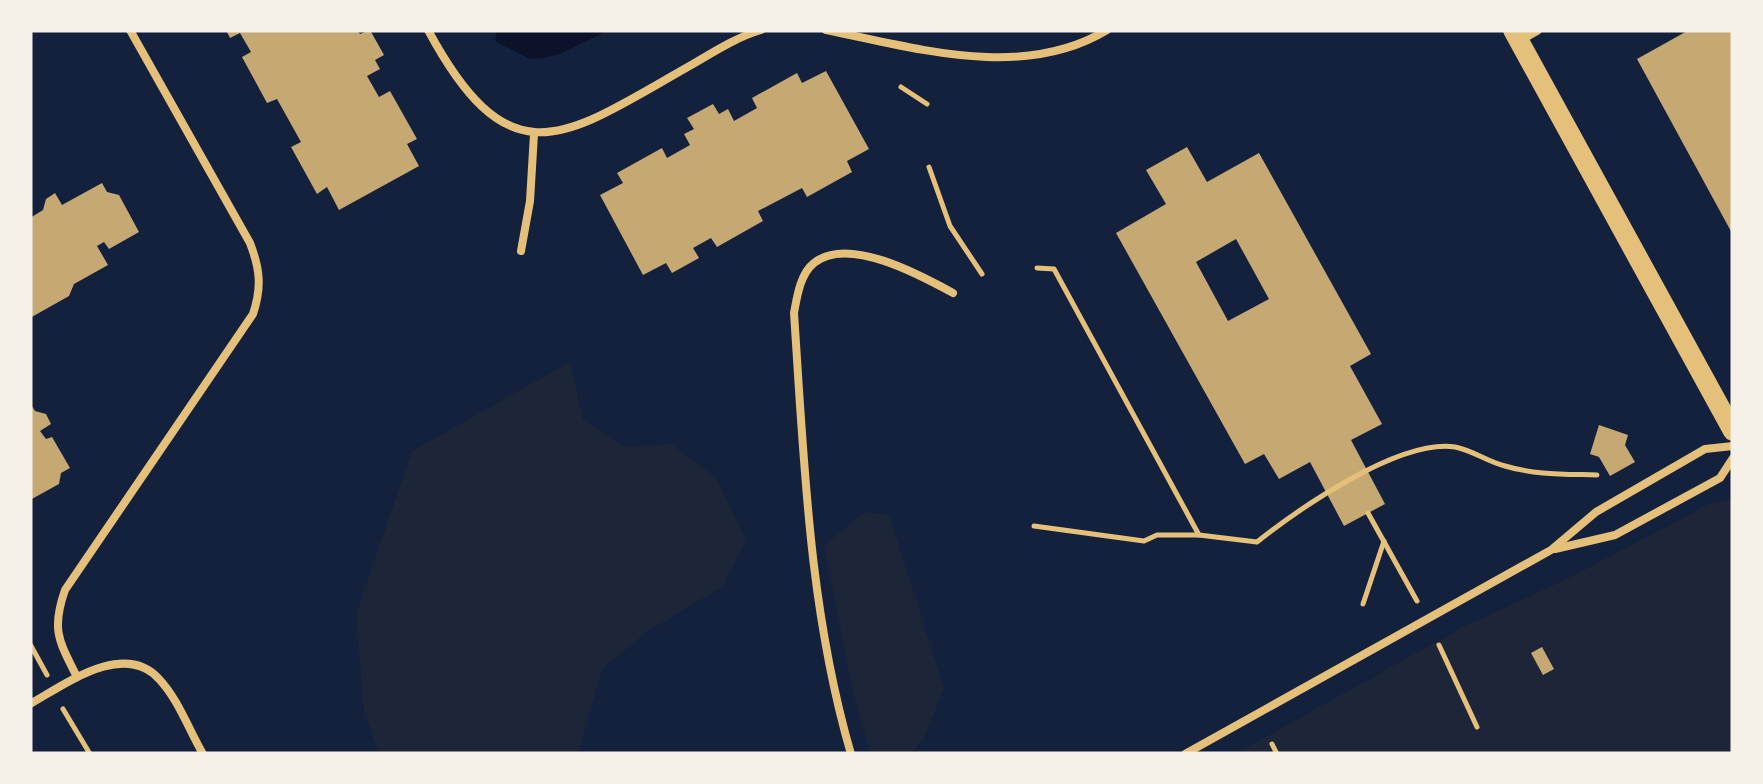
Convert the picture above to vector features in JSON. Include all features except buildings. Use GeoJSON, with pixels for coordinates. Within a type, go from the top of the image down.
{"type":"FeatureCollection","features":[{"type":"Feature","properties":{"kind":"main road"},"geometry":{"type":"LineString","coordinates":[[1523,34],[1733,430]]}},
{"type":"Feature","properties":{"kind":"lane"},"geometry":{"type":"LineString","coordinates":[[78,678],[56,635],[57,613],[65,590],[254,314],[260,292],[260,267],[250,243],[130,30]]}},
{"type":"Feature","properties":{"kind":"lane"},"geometry":{"type":"LineString","coordinates":[[428,30],[448,67],[476,102],[498,121],[534,134],[569,128],[602,114],[728,44],[762,30]]}},
{"type":"Feature","properties":{"kind":"lane"},"geometry":{"type":"LineString","coordinates":[[826,30],[940,53],[1024,58],[1068,49],[1107,30]]}},
{"type":"Feature","properties":{"kind":"lane"},"geometry":{"type":"LineString","coordinates":[[521,251],[530,202],[534,134]]}},
{"type":"Feature","properties":{"kind":"lane"},"geometry":{"type":"LineString","coordinates":[[851,754],[823,632],[812,562],[794,313],[798,292],[812,264],[824,258],[857,255],[887,261],[953,294]]}},
{"type":"Feature","properties":{"kind":"lane"},"geometry":{"type":"LineString","coordinates":[[1185,754],[1551,550],[1596,512],[1705,449],[1733,446]]}},
{"type":"Feature","properties":{"kind":"lane"},"geometry":{"type":"LineString","coordinates":[[1551,550],[1615,536],[1720,478],[1733,458]]}},
{"type":"Feature","properties":{"kind":"lane"},"geometry":{"type":"LineString","coordinates":[[30,704],[106,665],[148,669],[169,693],[203,754]]}},
{"type":"Feature","properties":{"kind":"path"},"geometry":{"type":"LineString","coordinates":[[901,87],[927,104]]}},
{"type":"Feature","properties":{"kind":"path"},"geometry":{"type":"LineString","coordinates":[[928,166],[950,226],[982,274]]}},
{"type":"Feature","properties":{"kind":"path"},"geometry":{"type":"LineString","coordinates":[[1037,268],[1054,268],[1198,534]]}},
{"type":"Feature","properties":{"kind":"path"},"geometry":{"type":"LineString","coordinates":[[1034,526],[1144,541],[1156,535],[1198,534],[1258,542],[1292,514],[1394,457],[1422,447],[1456,447],[1501,466],[1534,474],[1597,475]]}},
{"type":"Feature","properties":{"kind":"path"},"geometry":{"type":"LineString","coordinates":[[1368,513],[1417,602]]}},
{"type":"Feature","properties":{"kind":"path"},"geometry":{"type":"LineString","coordinates":[[1363,604],[1384,542]]}},
{"type":"Feature","properties":{"kind":"path"},"geometry":{"type":"LineString","coordinates":[[30,644],[48,678]]}},
{"type":"Feature","properties":{"kind":"path"},"geometry":{"type":"LineString","coordinates":[[1439,645],[1478,727]]}},
{"type":"Feature","properties":{"kind":"path"},"geometry":{"type":"LineString","coordinates":[[63,709],[90,754]]}},
{"type":"Feature","properties":{"kind":"path"},"geometry":{"type":"LineString","coordinates":[[1272,744],[1278,754]]}},
{"type":"Feature","properties":{"kind":"shaded area"},"geometry":{"type":"Polygon","coordinates":[[[497,30],[609,30],[560,54],[530,59],[495,41],[497,30]]]}},
{"type":"Feature","properties":{"kind":"shaded area"},"geometry":{"type":"Polygon","coordinates":[[[570,362],[583,420],[624,447],[671,444],[716,478],[746,540],[722,587],[648,631],[602,669],[578,754],[379,754],[364,711],[356,615],[412,451],[570,362]]]}},
{"type":"Feature","properties":{"kind":"shaded area"},"geometry":{"type":"Polygon","coordinates":[[[1733,499],[1733,754],[1235,754],[1463,627],[1567,579],[1709,504],[1733,499]]]}},
{"type":"Feature","properties":{"kind":"shaded area"},"geometry":{"type":"Polygon","coordinates":[[[864,512],[889,515],[944,688],[924,738],[910,754],[871,754],[853,692],[824,546],[864,512]]]}}]}
